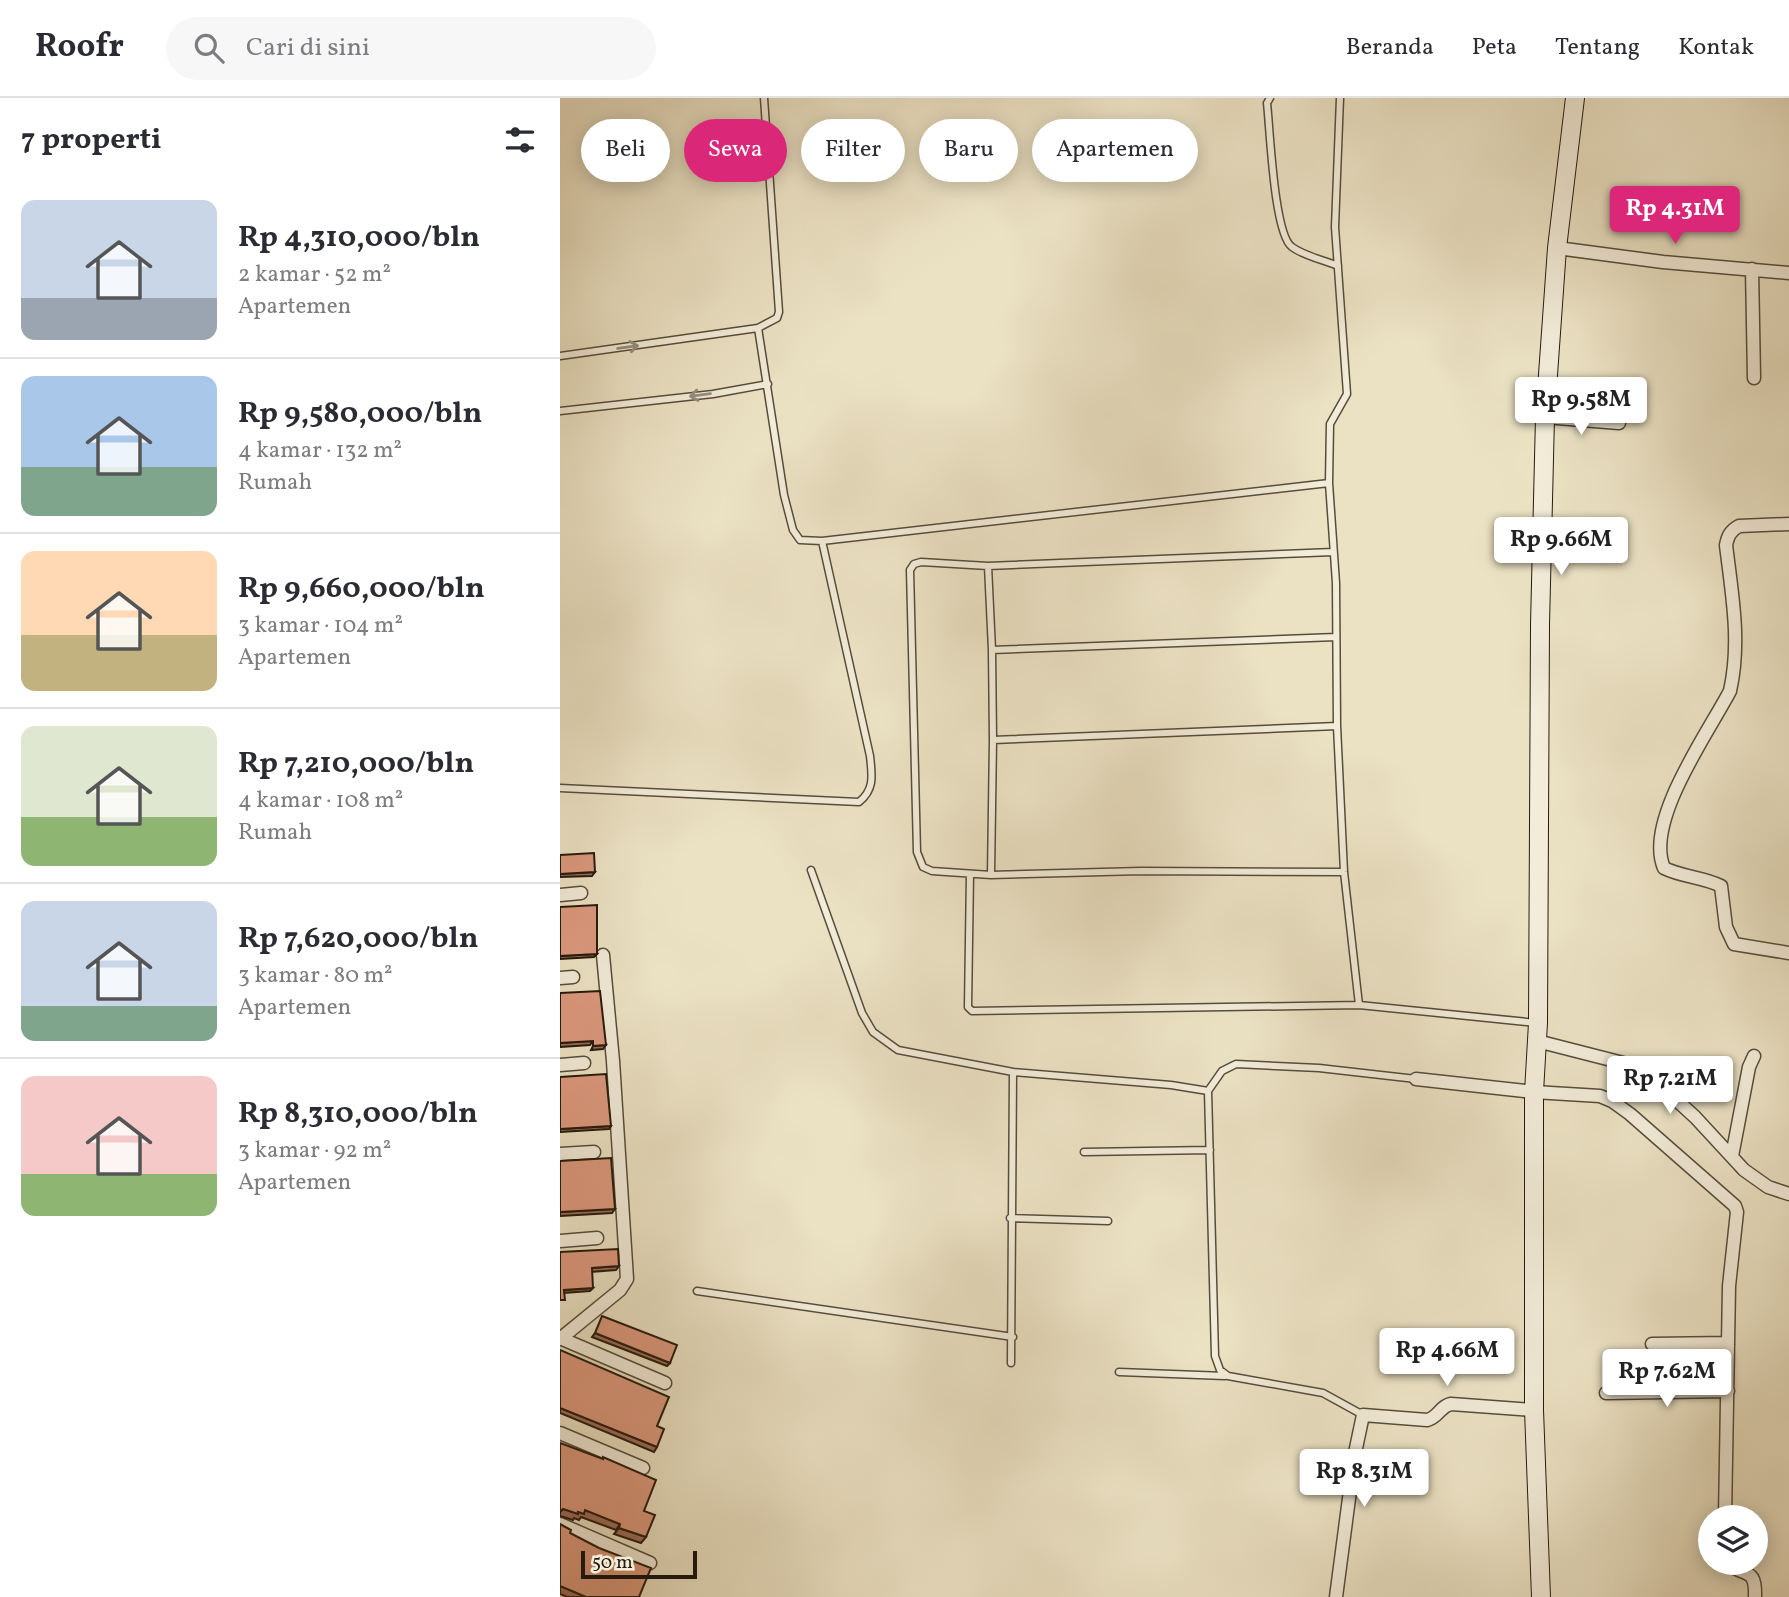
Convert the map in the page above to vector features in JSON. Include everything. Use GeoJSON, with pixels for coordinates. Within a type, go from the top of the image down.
{"type":"FeatureCollection","features":[{"type":"Feature","properties":{"kind":"street"},"geometry":{"type":"LineString","coordinates":[[1541,1597],[1534,1410],[1535,1083],[1545,417],[1557,248],[1575,98]]}},
{"type":"Feature","properties":{"kind":"street"},"geometry":{"type":"LineString","coordinates":[[1557,248],[1663,262],[1789,273]]}},
{"type":"Feature","properties":{"kind":"street"},"geometry":{"type":"LineString","coordinates":[[1752,270],[1754,378]]}},
{"type":"Feature","properties":{"kind":"street"},"geometry":{"type":"LineString","coordinates":[[1545,417],[1619,423]]}},
{"type":"Feature","properties":{"kind":"street"},"geometry":{"type":"LineString","coordinates":[[1789,524],[1739,526],[1732,530],[1728,537],[1726,545],[1736,624],[1735,660],[1730,691],[1678,782],[1659,848],[1664,868],[1700,877],[1721,886],[1726,927],[1734,944],[1789,953]]}},
{"type":"Feature","properties":{"kind":"street"},"geometry":{"type":"LineString","coordinates":[[560,895],[581,893]]}},
{"type":"Feature","properties":{"kind":"street"},"geometry":{"type":"LineString","coordinates":[[603,955],[613,1061],[627,1279],[620,1290],[560,1339],[665,1383]]}},
{"type":"Feature","properties":{"kind":"street"},"geometry":{"type":"LineString","coordinates":[[1537,1039],[1628,1064],[1648,1074],[1695,1117],[1744,1170],[1768,1187],[1789,1194]]}},
{"type":"Feature","properties":{"kind":"street"},"geometry":{"type":"LineString","coordinates":[[1732,1156],[1749,1067],[1754,1056]]}},
{"type":"Feature","properties":{"kind":"street"},"geometry":{"type":"LineString","coordinates":[[560,1065],[584,1063]]}},
{"type":"Feature","properties":{"kind":"street"},"geometry":{"type":"LineString","coordinates":[[1416,1079],[1535,1083],[1600,1096],[1630,1114],[1735,1206],[1737,1212],[1729,1286],[1726,1505]]}},
{"type":"Feature","properties":{"kind":"street"},"geometry":{"type":"LineString","coordinates":[[560,1154],[594,1152]]}},
{"type":"Feature","properties":{"kind":"street"},"geometry":{"type":"LineString","coordinates":[[560,1241],[597,1238]]}},
{"type":"Feature","properties":{"kind":"street"},"geometry":{"type":"LineString","coordinates":[[1652,1344],[1728,1343]]}},
{"type":"Feature","properties":{"kind":"street"},"geometry":{"type":"LineString","coordinates":[[1606,1393],[1728,1391]]}},
{"type":"Feature","properties":{"kind":"street"},"geometry":{"type":"LineString","coordinates":[[1336,1597],[1355,1453],[1363,1415],[1427,1420],[1435,1417],[1445,1405],[1451,1404],[1534,1410]]}},
{"type":"Feature","properties":{"kind":"street"},"geometry":{"type":"LineString","coordinates":[[560,1433],[643,1468]]}},
{"type":"Feature","properties":{"kind":"street"},"geometry":{"type":"LineString","coordinates":[[560,1524],[650,1563]]}},
{"type":"Feature","properties":{"kind":"street"},"geometry":{"type":"LineString","coordinates":[[1752,1575],[1755,1580],[1755,1597]]}},
{"type":"Feature","properties":{"kind":"lane"},"geometry":{"type":"LineString","coordinates":[[560,356],[758,328],[777,318],[779,312],[764,98]]}},
{"type":"Feature","properties":{"kind":"lane"},"geometry":{"type":"LineString","coordinates":[[1270,98],[1267,103],[1279,217],[1284,236],[1293,248],[1338,265]]}},
{"type":"Feature","properties":{"kind":"lane"},"geometry":{"type":"LineString","coordinates":[[1340,98],[1335,227],[1347,394],[1330,424],[1329,483],[1336,583],[1337,726],[1344,872],[1359,1006]]}},
{"type":"Feature","properties":{"kind":"lane"},"geometry":{"type":"LineString","coordinates":[[758,328],[784,495],[793,530],[800,540],[822,541],[1329,483]]}},
{"type":"Feature","properties":{"kind":"lane"},"geometry":{"type":"LineString","coordinates":[[560,411],[713,394],[768,384]]}},
{"type":"Feature","properties":{"kind":"lane"},"geometry":{"type":"LineString","coordinates":[[560,789],[859,802],[865,797],[871,786],[870,757],[822,541]]}},
{"type":"Feature","properties":{"kind":"lane"},"geometry":{"type":"LineString","coordinates":[[1333,552],[988,566],[921,562],[914,564],[909,570],[919,859],[923,867],[932,871],[991,875],[1166,871],[1344,872]]}},
{"type":"Feature","properties":{"kind":"lane"},"geometry":{"type":"LineString","coordinates":[[988,566],[993,740],[991,875]]}},
{"type":"Feature","properties":{"kind":"lane"},"geometry":{"type":"LineString","coordinates":[[992,650],[1336,637]]}},
{"type":"Feature","properties":{"kind":"lane"},"geometry":{"type":"LineString","coordinates":[[993,740],[1337,726]]}},
{"type":"Feature","properties":{"kind":"lane"},"geometry":{"type":"LineString","coordinates":[[811,870],[862,1013],[873,1032],[898,1050],[1013,1072],[1171,1085],[1208,1091]]}},
{"type":"Feature","properties":{"kind":"lane"},"geometry":{"type":"LineString","coordinates":[[970,874],[968,1007],[972,1011],[1359,1006],[1537,1039]]}},
{"type":"Feature","properties":{"kind":"lane"},"geometry":{"type":"LineString","coordinates":[[1228,1376],[1220,1370],[1214,1356],[1208,1091],[1222,1071],[1236,1064],[1319,1068],[1416,1079]]}},
{"type":"Feature","properties":{"kind":"lane"},"geometry":{"type":"LineString","coordinates":[[1011,1363],[1013,1072]]}},
{"type":"Feature","properties":{"kind":"lane"},"geometry":{"type":"LineString","coordinates":[[1084,1152],[1210,1150]]}},
{"type":"Feature","properties":{"kind":"lane"},"geometry":{"type":"LineString","coordinates":[[1010,1218],[1108,1222]]}},
{"type":"Feature","properties":{"kind":"lane"},"geometry":{"type":"LineString","coordinates":[[697,1291],[1013,1337]]}},
{"type":"Feature","properties":{"kind":"lane"},"geometry":{"type":"LineString","coordinates":[[1119,1372],[1228,1376],[1323,1393],[1363,1415]]}},
{"type":"Feature","properties":{"kind":"building"},"geometry":{"type":"Polygon","coordinates":[[[594,853],[595,872],[560,874],[560,855],[594,853]]]}},
{"type":"Feature","properties":{"kind":"building"},"geometry":{"type":"Polygon","coordinates":[[[597,905],[597,954],[560,956],[560,907],[597,905]]]}},
{"type":"Feature","properties":{"kind":"building"},"geometry":{"type":"Polygon","coordinates":[[[600,991],[606,1045],[593,1046],[593,1041],[560,1043],[560,993],[600,991]]]}},
{"type":"Feature","properties":{"kind":"building"},"geometry":{"type":"Polygon","coordinates":[[[606,1074],[611,1126],[560,1129],[560,1077],[606,1074]]]}},
{"type":"Feature","properties":{"kind":"building"},"geometry":{"type":"Polygon","coordinates":[[[611,1158],[615,1209],[560,1212],[560,1161],[611,1158]]]}},
{"type":"Feature","properties":{"kind":"building"},"geometry":{"type":"Polygon","coordinates":[[[618,1249],[619,1266],[592,1268],[593,1288],[564,1290],[565,1300],[560,1300],[560,1252],[618,1249]]]}},
{"type":"Feature","properties":{"kind":"building"},"geometry":{"type":"Polygon","coordinates":[[[602,1316],[677,1345],[670,1363],[595,1333],[602,1316]]]}},
{"type":"Feature","properties":{"kind":"building"},"geometry":{"type":"Polygon","coordinates":[[[560,1350],[669,1397],[657,1426],[664,1429],[657,1447],[560,1408],[560,1350]]]}},
{"type":"Feature","properties":{"kind":"building"},"geometry":{"type":"Polygon","coordinates":[[[560,1443],[603,1457],[656,1480],[644,1511],[655,1515],[646,1537],[619,1528],[620,1524],[585,1510],[584,1514],[563,1509],[560,1512],[560,1443]]]}},
{"type":"Feature","properties":{"kind":"building"},"geometry":{"type":"Polygon","coordinates":[[[560,1524],[571,1530],[570,1533],[599,1548],[651,1568],[639,1597],[586,1597],[560,1586],[560,1524]]]}}]}
